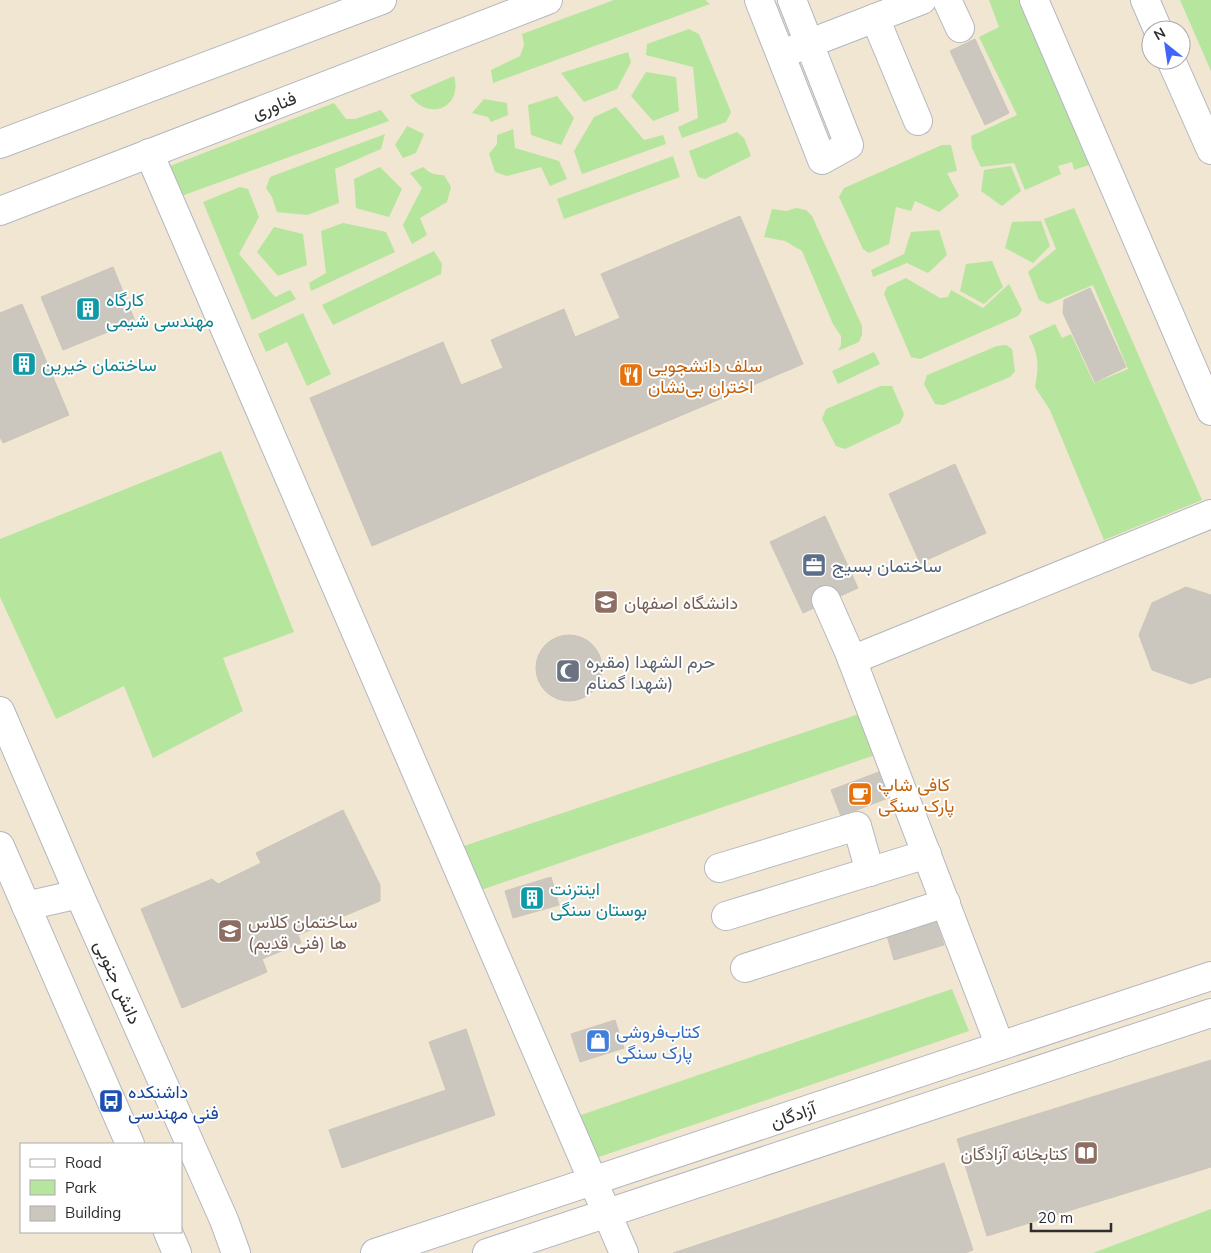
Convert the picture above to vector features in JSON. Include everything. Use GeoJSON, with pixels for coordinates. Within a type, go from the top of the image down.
{"type":"FeatureCollection","features":[{"type":"Feature","properties":{"kind":"lane"},"geometry":{"type":"LineString","coordinates":[[0,144],[382,0]]}},
{"type":"Feature","properties":{"kind":"lane","name":"فناوری"},"geometry":{"type":"LineString","coordinates":[[0,211],[548,0]]}},
{"type":"Feature","properties":{"kind":"lane"},"geometry":{"type":"LineString","coordinates":[[759,0],[822,160],[849,145],[792,0]]}},
{"type":"Feature","properties":{"kind":"lane"},"geometry":{"type":"LineString","coordinates":[[781,53],[922,0]]}},
{"type":"Feature","properties":{"kind":"lane"},"geometry":{"type":"LineString","coordinates":[[947,0],[960,28]]}},
{"type":"Feature","properties":{"kind":"lane"},"geometry":{"type":"LineString","coordinates":[[1034,0],[1211,410]]}},
{"type":"Feature","properties":{"kind":"lane"},"geometry":{"type":"LineString","coordinates":[[1145,0],[1154,20]]}},
{"type":"Feature","properties":{"kind":"lane"},"geometry":{"type":"LineString","coordinates":[[875,18],[918,121]]}},
{"type":"Feature","properties":{"kind":"lane"},"geometry":{"type":"LineString","coordinates":[[1175,70],[1211,150]]}},
{"type":"Feature","properties":{"kind":"lane"},"geometry":{"type":"LineString","coordinates":[[800,102],[828,93]]}},
{"type":"Feature","properties":{"kind":"lane"},"geometry":{"type":"LineString","coordinates":[[149,153],[595,1182],[624,1253]]}},
{"type":"Feature","properties":{"kind":"lane"},"geometry":{"type":"LineString","coordinates":[[852,660],[1211,514]]}},
{"type":"Feature","properties":{"kind":"lane"},"geometry":{"type":"LineString","coordinates":[[826,600],[852,660],[1000,1046]]}},
{"type":"Feature","properties":{"kind":"lane","name":"دانش جنوبی"},"geometry":{"type":"LineString","coordinates":[[0,711],[224,1220],[236,1253]]}},
{"type":"Feature","properties":{"kind":"lane"},"geometry":{"type":"LineString","coordinates":[[719,868],[857,826],[870,872]]}},
{"type":"Feature","properties":{"kind":"lane"},"geometry":{"type":"LineString","coordinates":[[0,846],[130,1143]]}},
{"type":"Feature","properties":{"kind":"lane"},"geometry":{"type":"LineString","coordinates":[[726,916],[926,854]]}},
{"type":"Feature","properties":{"kind":"lane"},"geometry":{"type":"LineString","coordinates":[[26,906],[79,894]]}},
{"type":"Feature","properties":{"kind":"lane"},"geometry":{"type":"LineString","coordinates":[[745,968],[946,903]]}},
{"type":"Feature","properties":{"kind":"lane","name":"آزادگان"},"geometry":{"type":"LineString","coordinates":[[375,1253],[595,1182],[1211,976]]}},
{"type":"Feature","properties":{"kind":"lane","name":"آزادگان"},"geometry":{"type":"LineString","coordinates":[[487,1253],[1211,1013]]}},
{"type":"Feature","properties":{"kind":"lane"},"geometry":{"type":"LineString","coordinates":[[878,1086],[890,1120]]}},
{"type":"Feature","properties":{"kind":"lane"},"geometry":{"type":"LineString","coordinates":[[168,1233],[177,1253]]}},
{"type":"Feature","properties":{"kind":"shaded area","name":"دانشگاه اصفهان"},"geometry":{"type":"Polygon","coordinates":[[[0,0],[1211,0],[1211,1253],[0,1253],[0,0]]]}},
{"type":"Feature","properties":{"kind":"green space"},"geometry":{"type":"Polygon","coordinates":[[[614,0],[705,0],[710,4],[493,83],[491,70],[520,56],[524,45],[522,34],[614,0]]]}},
{"type":"Feature","properties":{"kind":"green space"},"geometry":{"type":"Polygon","coordinates":[[[989,0],[1019,0],[1089,165],[1074,170],[1072,162],[1058,166],[1061,174],[1025,190],[1014,163],[981,167],[972,148],[971,136],[1017,115],[979,37],[999,27],[989,0]]]}},
{"type":"Feature","properties":{"kind":"green space"},"geometry":{"type":"Polygon","coordinates":[[[1180,0],[1211,0],[1211,71],[1191,25],[1191,20],[1189,20],[1180,0]]]}},
{"type":"Feature","properties":{"kind":"green space"},"geometry":{"type":"Polygon","coordinates":[[[689,29],[699,34],[731,112],[726,122],[682,138],[678,127],[698,118],[693,67],[646,55],[647,44],[689,29]]]}},
{"type":"Feature","properties":{"kind":"green space"},"geometry":{"type":"Polygon","coordinates":[[[628,52],[631,62],[617,89],[584,102],[561,73],[628,52]]]}},
{"type":"Feature","properties":{"kind":"green space"},"geometry":{"type":"Polygon","coordinates":[[[646,72],[676,77],[679,111],[653,121],[631,96],[646,72]]]}},
{"type":"Feature","properties":{"kind":"green space"},"geometry":{"type":"Polygon","coordinates":[[[454,76],[455,87],[453,96],[449,103],[442,108],[426,108],[417,103],[410,95],[454,76]]]}},
{"type":"Feature","properties":{"kind":"green space"},"geometry":{"type":"Polygon","coordinates":[[[557,96],[574,118],[561,145],[531,135],[528,105],[557,96]]]}},
{"type":"Feature","properties":{"kind":"green space"},"geometry":{"type":"Polygon","coordinates":[[[484,99],[507,103],[508,115],[491,122],[488,117],[472,113],[484,99]]]}},
{"type":"Feature","properties":{"kind":"green space"},"geometry":{"type":"Polygon","coordinates":[[[334,103],[346,119],[355,119],[381,110],[389,121],[173,199],[162,169],[334,103]]]}},
{"type":"Feature","properties":{"kind":"green space"},"geometry":{"type":"Polygon","coordinates":[[[616,107],[644,140],[663,135],[666,144],[582,174],[574,151],[594,117],[616,107]]]}},
{"type":"Feature","properties":{"kind":"green space"},"geometry":{"type":"Polygon","coordinates":[[[407,126],[424,134],[416,153],[403,158],[395,145],[407,126]]]}},
{"type":"Feature","properties":{"kind":"green space"},"geometry":{"type":"Polygon","coordinates":[[[513,129],[515,148],[559,161],[567,179],[550,186],[541,167],[507,176],[495,172],[489,154],[497,144],[497,135],[513,129]]]}},
{"type":"Feature","properties":{"kind":"green space"},"geometry":{"type":"Polygon","coordinates":[[[737,132],[744,138],[751,156],[705,179],[698,177],[689,151],[737,132]]]}},
{"type":"Feature","properties":{"kind":"green space"},"geometry":{"type":"Polygon","coordinates":[[[385,134],[381,149],[335,169],[339,203],[307,215],[277,212],[272,197],[266,188],[270,177],[385,134]]]}},
{"type":"Feature","properties":{"kind":"green space"},"geometry":{"type":"Polygon","coordinates":[[[942,145],[951,145],[957,171],[947,173],[959,196],[939,212],[915,201],[911,211],[896,207],[889,244],[869,253],[863,249],[839,197],[844,188],[942,145]]]}},
{"type":"Feature","properties":{"kind":"green space"},"geometry":{"type":"Polygon","coordinates":[[[673,156],[680,177],[564,219],[557,199],[673,156]]]}},
{"type":"Feature","properties":{"kind":"green space"},"geometry":{"type":"Polygon","coordinates":[[[1011,166],[1021,191],[1002,206],[981,191],[984,170],[1011,166]]]}},
{"type":"Feature","properties":{"kind":"green space"},"geometry":{"type":"Polygon","coordinates":[[[380,167],[402,189],[389,217],[356,208],[354,179],[380,167]]]}},
{"type":"Feature","properties":{"kind":"green space"},"geometry":{"type":"Polygon","coordinates":[[[423,167],[437,175],[444,175],[451,187],[447,202],[420,218],[427,235],[412,244],[403,225],[422,188],[410,173],[423,167]]]}},
{"type":"Feature","properties":{"kind":"green space"},"geometry":{"type":"Polygon","coordinates":[[[240,187],[248,189],[259,217],[239,254],[275,297],[290,290],[296,299],[252,320],[203,202],[240,187]]]}},
{"type":"Feature","properties":{"kind":"green space"},"geometry":{"type":"Polygon","coordinates":[[[796,208],[806,210],[812,216],[862,326],[862,335],[859,342],[838,351],[841,345],[841,336],[833,324],[802,251],[785,241],[764,237],[772,209],[786,211],[796,208]]]}},
{"type":"Feature","properties":{"kind":"green space"},"geometry":{"type":"Polygon","coordinates":[[[1074,208],[1202,500],[1104,540],[1050,410],[1035,387],[1037,361],[1035,349],[1029,336],[1055,324],[1062,338],[1071,334],[1094,383],[1128,369],[1093,285],[1048,304],[1039,300],[1028,272],[1056,249],[1044,219],[1074,208]]]}},
{"type":"Feature","properties":{"kind":"green space"},"geometry":{"type":"Polygon","coordinates":[[[1041,221],[1050,246],[1033,263],[1005,248],[1012,222],[1041,221]]]}},
{"type":"Feature","properties":{"kind":"green space"},"geometry":{"type":"Polygon","coordinates":[[[343,223],[386,232],[395,252],[311,291],[309,283],[326,273],[321,231],[343,223]]]}},
{"type":"Feature","properties":{"kind":"green space"},"geometry":{"type":"Polygon","coordinates":[[[274,227],[303,234],[307,265],[278,276],[257,252],[274,227]]]}},
{"type":"Feature","properties":{"kind":"green space"},"geometry":{"type":"Polygon","coordinates":[[[939,230],[947,255],[928,273],[907,263],[873,277],[871,270],[904,254],[911,232],[939,230]]]}},
{"type":"Feature","properties":{"kind":"green space"},"geometry":{"type":"Polygon","coordinates":[[[434,251],[442,264],[441,274],[333,325],[322,305],[434,251]]]}},
{"type":"Feature","properties":{"kind":"green space"},"geometry":{"type":"Polygon","coordinates":[[[992,261],[1003,287],[984,304],[960,291],[966,264],[992,261]]]}},
{"type":"Feature","properties":{"kind":"green space"},"geometry":{"type":"Polygon","coordinates":[[[906,278],[940,298],[948,297],[951,290],[983,308],[1009,284],[1022,310],[1018,316],[920,359],[911,357],[884,294],[887,287],[906,278]]]}},
{"type":"Feature","properties":{"kind":"green space"},"geometry":{"type":"Polygon","coordinates":[[[303,313],[331,374],[307,386],[287,342],[266,352],[258,334],[303,313]]]}},
{"type":"Feature","properties":{"kind":"green space"},"geometry":{"type":"Polygon","coordinates":[[[1006,345],[1012,349],[1015,371],[1010,377],[943,405],[935,404],[924,384],[927,375],[997,346],[1006,345]]]}},
{"type":"Feature","properties":{"kind":"green space"},"geometry":{"type":"Polygon","coordinates":[[[874,352],[880,364],[838,384],[832,371],[874,352]]]}},
{"type":"Feature","properties":{"kind":"green space"},"geometry":{"type":"Polygon","coordinates":[[[881,386],[892,386],[904,414],[900,423],[845,449],[836,446],[822,419],[826,409],[881,386]]]}},
{"type":"Feature","properties":{"kind":"green space"},"geometry":{"type":"Polygon","coordinates":[[[221,451],[294,632],[223,658],[243,711],[153,758],[124,686],[56,719],[0,597],[0,539],[221,451]]]}},
{"type":"Feature","properties":{"kind":"green space"},"geometry":{"type":"Polygon","coordinates":[[[859,714],[875,755],[478,891],[458,848],[859,714]]]}},
{"type":"Feature","properties":{"kind":"green space"},"geometry":{"type":"Polygon","coordinates":[[[952,989],[969,1031],[593,1159],[578,1116],[952,989]]]}},
{"type":"Feature","properties":{"kind":"green space"},"geometry":{"type":"Polygon","coordinates":[[[1211,1209],[1211,1253],[1093,1253],[1211,1209]]]}},
{"type":"Feature","properties":{"kind":"building"},"geometry":{"type":"Polygon","coordinates":[[[975,39],[1009,113],[985,125],[950,51],[975,39]]]}},
{"type":"Feature","properties":{"kind":"building","name":"سلف دانشجویی اختران بی‌نشان"},"geometry":{"type":"Polygon","coordinates":[[[740,216],[803,364],[372,546],[310,398],[443,342],[461,385],[503,368],[491,340],[564,309],[575,337],[620,318],[601,274],[740,216]]]}},
{"type":"Feature","properties":{"kind":"building","name":"کارگاه مهندسی شیمی"},"geometry":{"type":"Polygon","coordinates":[[[113,267],[135,321],[63,350],[41,297],[113,267]]]}},
{"type":"Feature","properties":{"kind":"building"},"geometry":{"type":"Polygon","coordinates":[[[1090,288],[1126,367],[1095,382],[1063,313],[1064,300],[1090,288]]]}},
{"type":"Feature","properties":{"kind":"building","name":"ساختمان خیرین"},"geometry":{"type":"Polygon","coordinates":[[[22,304],[69,415],[3,443],[0,437],[0,313],[22,304]]]}},
{"type":"Feature","properties":{"kind":"building"},"geometry":{"type":"Polygon","coordinates":[[[955,464],[986,533],[920,563],[889,494],[955,464]]]}},
{"type":"Feature","properties":{"kind":"building","name":"ساختمان بسیج"},"geometry":{"type":"Polygon","coordinates":[[[825,516],[858,588],[803,613],[770,542],[825,516]]]}},
{"type":"Feature","properties":{"kind":"building"},"geometry":{"type":"Polygon","coordinates":[[[1186,587],[1211,595],[1211,677],[1191,684],[1152,670],[1139,635],[1152,603],[1186,587]]]}},
{"type":"Feature","properties":{"kind":"building","name":"حرم الشهدا (مقبره شهدا گمنام)"},"geometry":{"type":"Polygon","coordinates":[[[563,635],[575,635],[587,640],[597,650],[602,662],[600,681],[587,696],[575,701],[563,701],[551,696],[541,686],[536,674],[536,662],[541,650],[551,640],[563,635]]]}},
{"type":"Feature","properties":{"kind":"building","name":"کافی شاپ پارک سنگی"},"geometry":{"type":"Polygon","coordinates":[[[879,772],[888,798],[841,816],[831,790],[879,772]]]}},
{"type":"Feature","properties":{"kind":"building"},"geometry":{"type":"Polygon","coordinates":[[[343,810],[380,885],[380,901],[298,935],[301,943],[262,959],[267,972],[182,1008],[141,909],[212,879],[218,884],[261,863],[256,853],[343,810]]]}},
{"type":"Feature","properties":{"kind":"building","name":"اینترنت بوستان سنگی"},"geometry":{"type":"Polygon","coordinates":[[[551,877],[559,905],[513,918],[505,891],[551,877]]]}},
{"type":"Feature","properties":{"kind":"building"},"geometry":{"type":"Polygon","coordinates":[[[935,918],[944,945],[894,960],[886,932],[935,918]]]}},
{"type":"Feature","properties":{"kind":"building","name":"کتاب‌فروشی پارک سنگی"},"geometry":{"type":"Polygon","coordinates":[[[615,1020],[624,1048],[580,1062],[571,1034],[615,1020]]]}},
{"type":"Feature","properties":{"kind":"building"},"geometry":{"type":"Polygon","coordinates":[[[466,1029],[495,1115],[342,1168],[329,1130],[446,1090],[429,1042],[466,1029]]]}},
{"type":"Feature","properties":{"kind":"building","name":"کتابخانه آزادگان"},"geometry":{"type":"Polygon","coordinates":[[[1211,1060],[1211,1167],[987,1236],[957,1139],[1211,1060]]]}},
{"type":"Feature","properties":{"kind":"building"},"geometry":{"type":"Polygon","coordinates":[[[944,1163],[973,1250],[965,1253],[673,1253],[944,1163]]]}},
{"type":"Feature","properties":{"kind":"place","name":"کارگاه مهندسی شیمی"},"geometry":{"type":"Point","coordinates":[88,309]}},
{"type":"Feature","properties":{"kind":"place","name":"ساختمان خیرین"},"geometry":{"type":"Point","coordinates":[24,364]}},
{"type":"Feature","properties":{"kind":"place","name":"سلف دانشجویی اختران بی‌نشان"},"geometry":{"type":"Point","coordinates":[631,375]}},
{"type":"Feature","properties":{"kind":"place","name":"ساختمان بسیج"},"geometry":{"type":"Point","coordinates":[814,565]}},
{"type":"Feature","properties":{"kind":"place","name":"دانشگاه اصفهان"},"geometry":{"type":"Point","coordinates":[606,602]}},
{"type":"Feature","properties":{"kind":"place","name":"حرم الشهدا (مقبره شهدا گمنام)"},"geometry":{"type":"Point","coordinates":[568,671]}},
{"type":"Feature","properties":{"kind":"place","name":"کافی شاپ پارک سنگی"},"geometry":{"type":"Point","coordinates":[860,794]}},
{"type":"Feature","properties":{"kind":"place","name":"اینترنت بوستان سنگی"},"geometry":{"type":"Point","coordinates":[532,898]}},
{"type":"Feature","properties":{"kind":"place","name":"ساختمان کلاس ها (فنی قدیم)"},"geometry":{"type":"Point","coordinates":[230,931]}},
{"type":"Feature","properties":{"kind":"place","name":"کتاب‌فروشی پارک سنگی"},"geometry":{"type":"Point","coordinates":[598,1041]}},
{"type":"Feature","properties":{"kind":"place","name":"داشنکده فنی مهندسی"},"geometry":{"type":"Point","coordinates":[111,1101]}},
{"type":"Feature","properties":{"kind":"place","name":"کتابخانه آزادگان"},"geometry":{"type":"Point","coordinates":[1086,1153]}}]}
